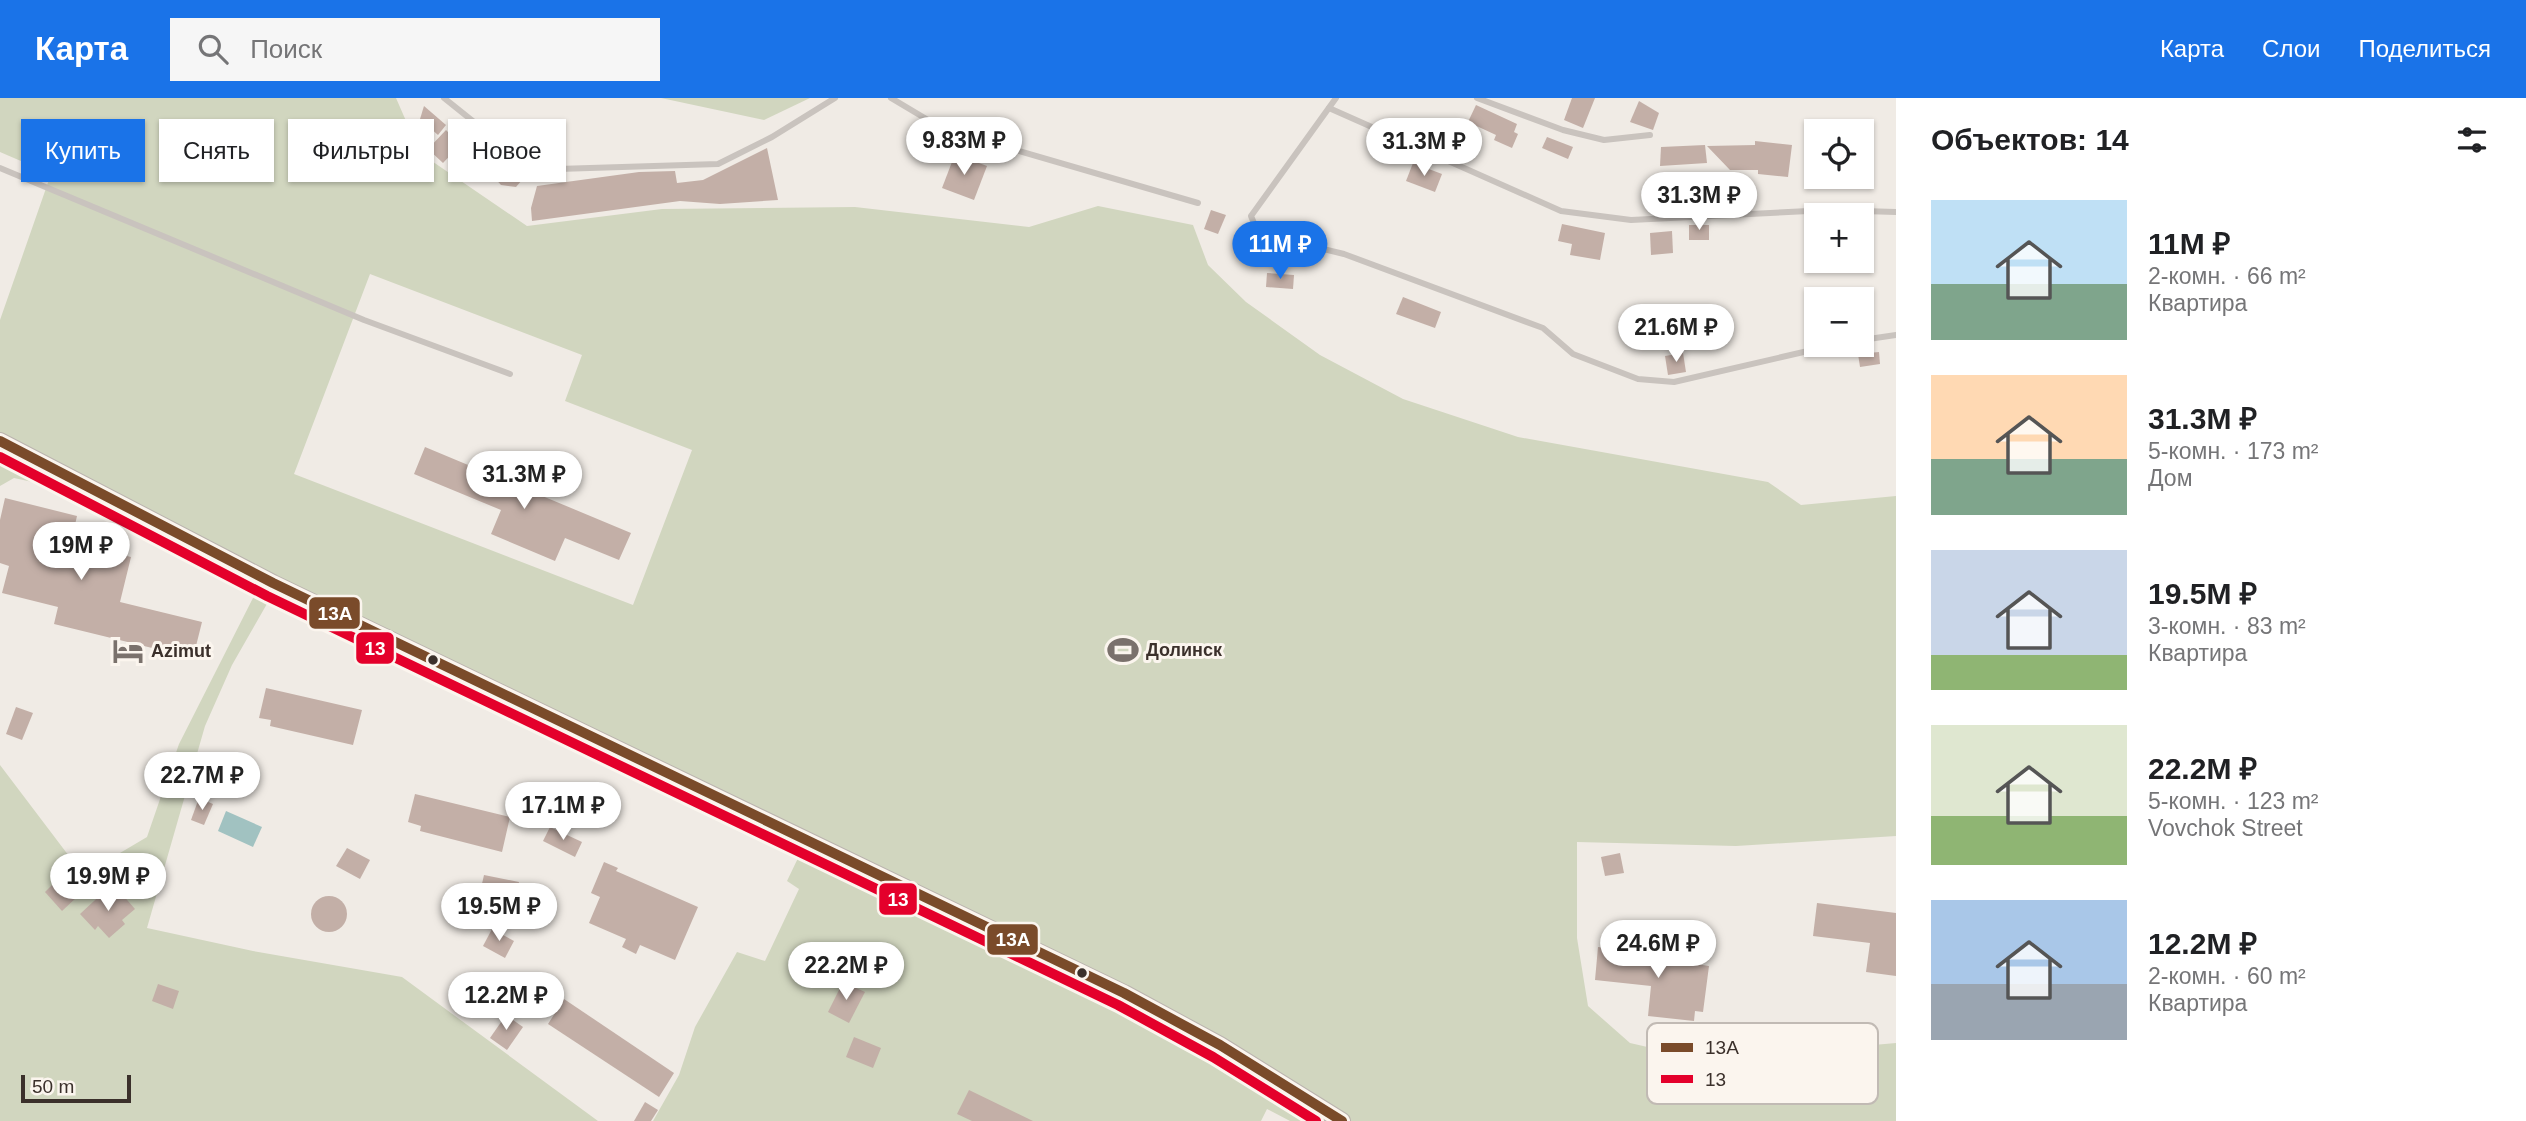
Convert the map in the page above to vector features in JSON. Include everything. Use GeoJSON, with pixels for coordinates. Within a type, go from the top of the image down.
{"type":"FeatureCollection","features":[{"type":"Feature","properties":{"kind":"street"},"geometry":{"type":"LineString","coordinates":[[0,441],[167,530],[274,583],[1135,998],[1220,1045],[1342,1121]]}},
{"type":"Feature","properties":{"kind":"lane"},"geometry":{"type":"LineString","coordinates":[[444,98],[514,154],[558,169],[718,163],[772,137],[835,98]]}},
{"type":"Feature","properties":{"kind":"lane"},"geometry":{"type":"LineString","coordinates":[[891,98],[911,112],[946,127],[1198,202]]}},
{"type":"Feature","properties":{"kind":"lane"},"geometry":{"type":"LineString","coordinates":[[1336,98],[1251,216],[1256,228],[1269,236],[1343,254],[1543,328],[1573,354],[1638,379],[1674,382],[1804,352]]}},
{"type":"Feature","properties":{"kind":"lane"},"geometry":{"type":"LineString","coordinates":[[1477,98],[1563,130],[1604,140],[1650,135]]}},
{"type":"Feature","properties":{"kind":"lane"},"geometry":{"type":"LineString","coordinates":[[1329,108],[1561,211],[1631,220],[1829,210],[1896,212]]}},
{"type":"Feature","properties":{"kind":"lane"},"geometry":{"type":"LineString","coordinates":[[0,168],[364,320],[510,374]]}},
{"type":"Feature","properties":{"kind":"lane"},"geometry":{"type":"LineString","coordinates":[[1874,338],[1896,335]]}},
{"type":"Feature","properties":{"kind":"green space"},"geometry":{"type":"Polygon","coordinates":[[[0,98],[396,98],[405,119],[288,119],[288,182],[434,182],[434,163],[448,172],[448,182],[463,182],[527,226],[662,209],[855,207],[1029,227],[1098,206],[1193,225],[1208,265],[1246,302],[1320,355],[1403,399],[1518,437],[1768,482],[1801,505],[1896,496],[1896,836],[1736,846],[1577,842],[1577,938],[1588,1006],[1630,1043],[1647,1047],[1647,1104],[1878,1104],[1878,1045],[1896,1043],[1896,1121],[1290,1121],[1267,1109],[1261,1121],[653,1121],[679,1075],[695,1027],[737,952],[765,961],[799,889],[787,881],[799,856],[268,602],[232,665],[205,726],[147,928],[253,951],[402,977],[598,1121],[0,1121],[0,765],[75,864],[98,866],[147,837],[179,744],[254,596],[37,483],[14,478],[0,486],[0,320],[48,182],[145,182],[145,119],[21,119],[21,161],[0,152],[0,98]],[[370,274],[294,474],[633,605],[692,450],[565,401],[582,355],[370,274]]]}},
{"type":"Feature","properties":{"kind":"green space"},"geometry":{"type":"Polygon","coordinates":[[[661,98],[810,98],[764,120],[661,98]]]}},
{"type":"Feature","properties":{"kind":"water"},"geometry":{"type":"Polygon","coordinates":[[[226,811],[262,827],[253,847],[218,831],[226,811]]]}},
{"type":"Feature","properties":{"kind":"building"},"geometry":{"type":"Polygon","coordinates":[[[1572,98],[1595,98],[1583,128],[1564,120],[1572,98]]]}},
{"type":"Feature","properties":{"kind":"building"},"geometry":{"type":"Polygon","coordinates":[[[1639,101],[1659,113],[1653,130],[1630,122],[1639,101]]]}},
{"type":"Feature","properties":{"kind":"building"},"geometry":{"type":"Polygon","coordinates":[[[1476,105],[1517,124],[1514,132],[1518,134],[1512,148],[1494,140],[1496,135],[1468,122],[1476,105]]]}},
{"type":"Feature","properties":{"kind":"building"},"geometry":{"type":"Polygon","coordinates":[[[424,106],[446,125],[438,135],[434,131],[434,119],[420,119],[424,106]]]}},
{"type":"Feature","properties":{"kind":"building"},"geometry":{"type":"Polygon","coordinates":[[[446,130],[448,132],[448,158],[443,163],[434,155],[434,143],[446,130]]]}},
{"type":"Feature","properties":{"kind":"building"},"geometry":{"type":"Polygon","coordinates":[[[1547,137],[1573,147],[1568,159],[1542,148],[1547,137]]]}},
{"type":"Feature","properties":{"kind":"building"},"geometry":{"type":"Polygon","coordinates":[[[1755,141],[1792,145],[1788,177],[1758,174],[1758,170],[1730,170],[1707,146],[1755,145],[1755,141]]]}},
{"type":"Feature","properties":{"kind":"building"},"geometry":{"type":"Polygon","coordinates":[[[1705,145],[1707,163],[1660,166],[1661,147],[1705,145]]]}},
{"type":"Feature","properties":{"kind":"building"},"geometry":{"type":"Polygon","coordinates":[[[767,148],[778,200],[720,204],[680,201],[532,221],[531,208],[537,186],[639,172],[675,171],[677,183],[703,180],[767,148]]]}},
{"type":"Feature","properties":{"kind":"building"},"geometry":{"type":"Polygon","coordinates":[[[955,154],[987,166],[974,200],[942,188],[955,154]]]}},
{"type":"Feature","properties":{"kind":"building"},"geometry":{"type":"Polygon","coordinates":[[[1413,163],[1442,174],[1435,192],[1406,181],[1413,163]]]}},
{"type":"Feature","properties":{"kind":"building"},"geometry":{"type":"Polygon","coordinates":[[[498,182],[520,182],[516,187],[501,185],[498,182]]]}},
{"type":"Feature","properties":{"kind":"building"},"geometry":{"type":"Polygon","coordinates":[[[1211,210],[1226,215],[1218,234],[1204,229],[1211,210]]]}},
{"type":"Feature","properties":{"kind":"building"},"geometry":{"type":"Polygon","coordinates":[[[1562,224],[1605,233],[1600,260],[1570,255],[1572,244],[1558,241],[1562,224]]]}},
{"type":"Feature","properties":{"kind":"building"},"geometry":{"type":"Polygon","coordinates":[[[1689,225],[1709,225],[1709,240],[1689,240],[1689,225]]]}},
{"type":"Feature","properties":{"kind":"building"},"geometry":{"type":"Polygon","coordinates":[[[1672,231],[1673,253],[1651,255],[1650,233],[1672,231]]]}},
{"type":"Feature","properties":{"kind":"building"},"geometry":{"type":"Polygon","coordinates":[[[1267,273],[1294,275],[1293,289],[1266,287],[1267,273]]]}},
{"type":"Feature","properties":{"kind":"building"},"geometry":{"type":"Polygon","coordinates":[[[1403,297],[1441,312],[1435,328],[1396,314],[1403,297]]]}},
{"type":"Feature","properties":{"kind":"building"},"geometry":{"type":"Polygon","coordinates":[[[1874,352],[1879,352],[1880,364],[1860,367],[1858,357],[1874,357],[1874,352]]]}},
{"type":"Feature","properties":{"kind":"building"},"geometry":{"type":"Polygon","coordinates":[[[1683,353],[1686,372],[1668,375],[1665,356],[1683,353]]]}},
{"type":"Feature","properties":{"kind":"building"},"geometry":{"type":"Polygon","coordinates":[[[425,447],[631,533],[619,560],[565,538],[555,561],[491,534],[501,510],[414,474],[425,447]]]}},
{"type":"Feature","properties":{"kind":"building"},"geometry":{"type":"Polygon","coordinates":[[[5,498],[77,516],[71,542],[131,557],[120,602],[202,622],[193,658],[54,624],[58,607],[2,593],[9,566],[0,563],[0,520],[5,498]]]}},
{"type":"Feature","properties":{"kind":"building"},"geometry":{"type":"Polygon","coordinates":[[[266,688],[362,710],[353,745],[270,726],[271,720],[259,718],[266,688]]]}},
{"type":"Feature","properties":{"kind":"building"},"geometry":{"type":"Polygon","coordinates":[[[16,707],[33,713],[22,740],[6,734],[16,707]]]}},
{"type":"Feature","properties":{"kind":"building"},"geometry":{"type":"Polygon","coordinates":[[[415,794],[510,817],[502,852],[420,831],[421,826],[408,822],[415,794]]]}},
{"type":"Feature","properties":{"kind":"building"},"geometry":{"type":"Polygon","coordinates":[[[199,798],[213,804],[204,825],[191,820],[199,798]]]}},
{"type":"Feature","properties":{"kind":"building"},"geometry":{"type":"Polygon","coordinates":[[[550,827],[582,842],[575,857],[543,841],[550,827]]]}},
{"type":"Feature","properties":{"kind":"building"},"geometry":{"type":"Polygon","coordinates":[[[347,848],[370,860],[360,879],[336,866],[347,848]]]}},
{"type":"Feature","properties":{"kind":"building"},"geometry":{"type":"Polygon","coordinates":[[[1620,853],[1624,873],[1605,876],[1601,857],[1620,853]]]}},
{"type":"Feature","properties":{"kind":"building"},"geometry":{"type":"Polygon","coordinates":[[[604,862],[618,868],[616,871],[698,907],[675,960],[640,945],[636,954],[622,947],[626,939],[589,923],[600,897],[591,893],[604,862]]]}},
{"type":"Feature","properties":{"kind":"building"},"geometry":{"type":"Polygon","coordinates":[[[484,875],[519,882],[515,899],[509,897],[508,901],[492,897],[493,891],[481,888],[484,875]]]}},
{"type":"Feature","properties":{"kind":"building"},"geometry":{"type":"Polygon","coordinates":[[[59,878],[77,897],[62,911],[45,892],[59,878]]]}},
{"type":"Feature","properties":{"kind":"building"},"geometry":{"type":"Polygon","coordinates":[[[108,888],[116,897],[121,893],[135,909],[122,920],[125,924],[109,938],[98,926],[95,930],[80,914],[108,888]]]}},
{"type":"Feature","properties":{"kind":"building"},"geometry":{"type":"Polygon","coordinates":[[[329,896],[342,901],[347,914],[342,927],[329,932],[316,927],[311,914],[316,901],[329,896]]]}},
{"type":"Feature","properties":{"kind":"building"},"geometry":{"type":"Polygon","coordinates":[[[1817,903],[1896,913],[1896,976],[1866,972],[1870,943],[1813,936],[1817,903]]]}},
{"type":"Feature","properties":{"kind":"building"},"geometry":{"type":"Polygon","coordinates":[[[492,929],[514,941],[505,958],[483,946],[492,929]]]}},
{"type":"Feature","properties":{"kind":"building"},"geometry":{"type":"Polygon","coordinates":[[[1598,947],[1689,957],[1689,963],[1709,966],[1703,1012],[1695,1011],[1694,1021],[1648,1016],[1651,986],[1595,980],[1598,947]]]}},
{"type":"Feature","properties":{"kind":"building"},"geometry":{"type":"Polygon","coordinates":[[[478,974],[497,982],[488,1001],[470,993],[478,974]]]}},
{"type":"Feature","properties":{"kind":"building"},"geometry":{"type":"Polygon","coordinates":[[[843,982],[865,992],[849,1023],[828,1012],[843,982]]]}},
{"type":"Feature","properties":{"kind":"building"},"geometry":{"type":"Polygon","coordinates":[[[158,984],[179,991],[173,1009],[152,1001],[158,984]]]}},
{"type":"Feature","properties":{"kind":"building"},"geometry":{"type":"Polygon","coordinates":[[[564,999],[674,1073],[659,1097],[548,1024],[564,999]]]}},
{"type":"Feature","properties":{"kind":"building"},"geometry":{"type":"Polygon","coordinates":[[[506,1015],[523,1027],[507,1050],[490,1038],[506,1015]]]}},
{"type":"Feature","properties":{"kind":"building"},"geometry":{"type":"Polygon","coordinates":[[[854,1037],[881,1048],[873,1068],[846,1057],[854,1037]]]}},
{"type":"Feature","properties":{"kind":"building"},"geometry":{"type":"Polygon","coordinates":[[[969,1090],[1033,1121],[972,1121],[957,1114],[969,1090]]]}},
{"type":"Feature","properties":{"kind":"building"},"geometry":{"type":"Polygon","coordinates":[[[645,1102],[658,1110],[651,1121],[634,1121],[645,1102]]]}},
{"type":"Feature","properties":{"kind":"transit line","name":"13А"},"geometry":{"type":"LineString","coordinates":[[0,441],[273,583],[1124,993],[1220,1045],[1342,1121]]}},
{"type":"Feature","properties":{"kind":"transit line","name":"13"},"geometry":{"type":"LineString","coordinates":[[0,457],[267,596],[1118,1005],[1213,1057],[1316,1121]]}},
{"type":"Feature","properties":{"kind":"place","name":"Долинск"},"geometry":{"type":"Point","coordinates":[1123,650]}},
{"type":"Feature","properties":{"kind":"place","name":"Azimut"},"geometry":{"type":"Point","coordinates":[128,651]}}]}
